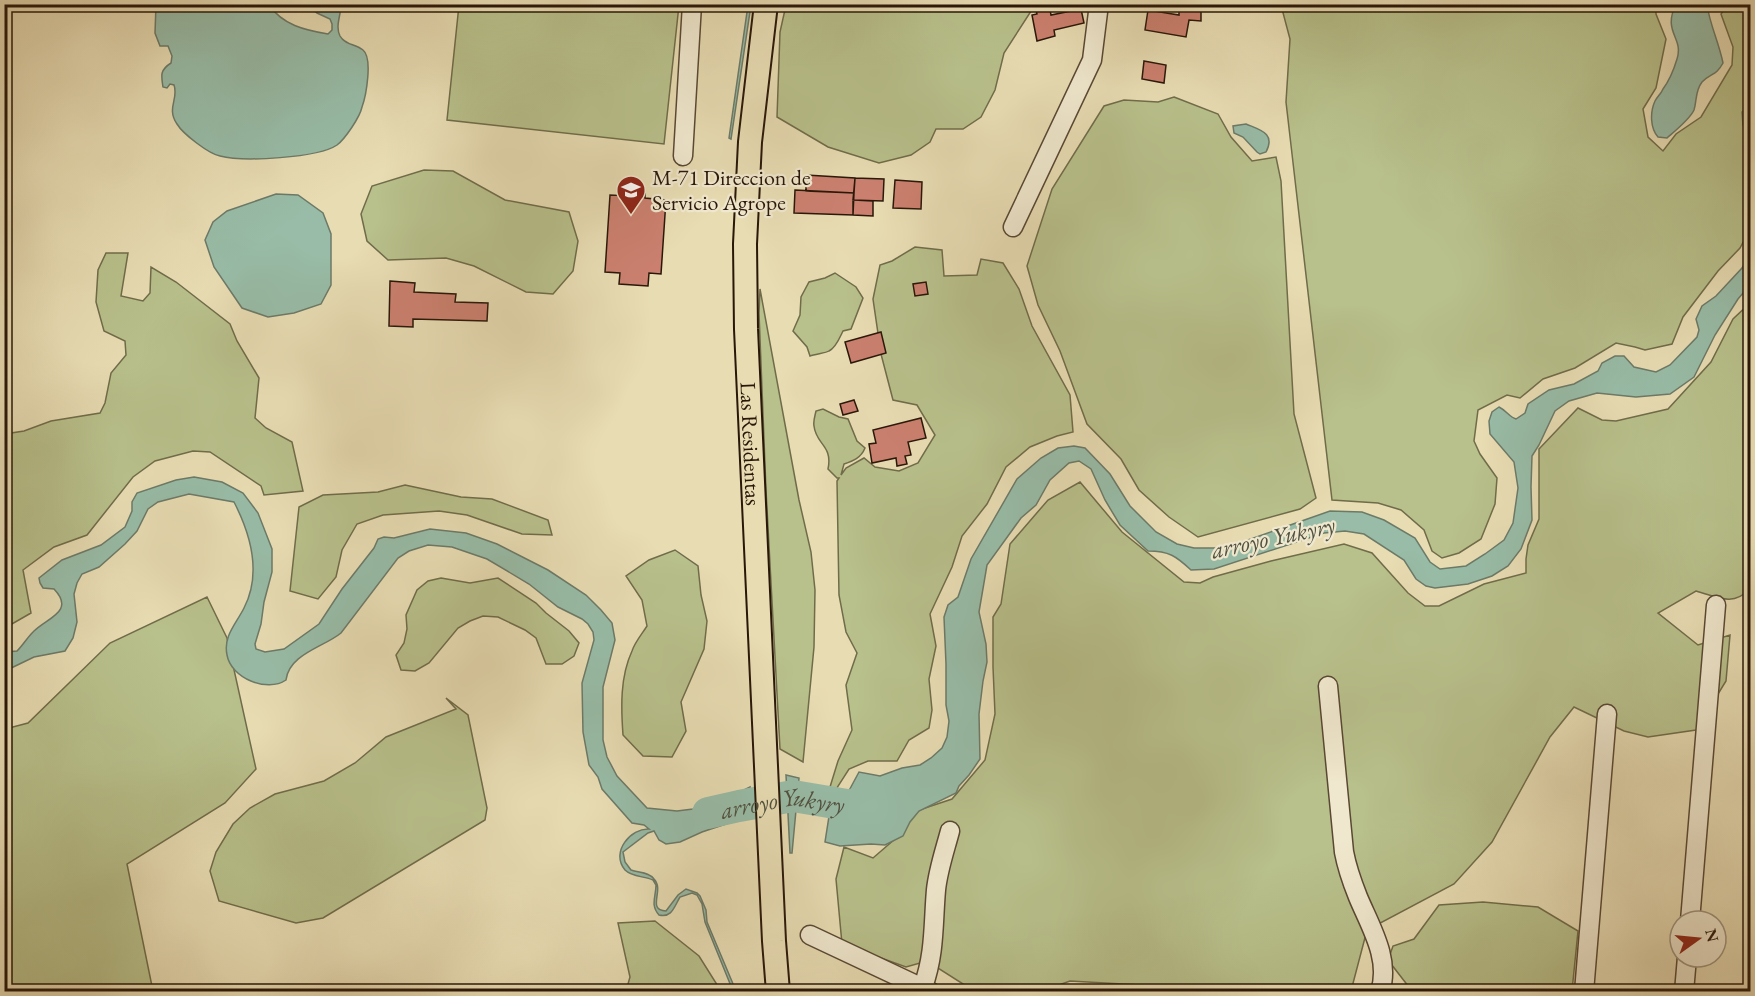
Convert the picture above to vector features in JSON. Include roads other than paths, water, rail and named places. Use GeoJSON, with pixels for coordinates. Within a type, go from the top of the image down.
{"type":"FeatureCollection","features":[{"type":"Feature","properties":{"kind":"main road","name":"Las Residentas"},"geometry":{"type":"LineString","coordinates":[[766,4],[750,142],[745,244],[746,341],[778,992]]}},
{"type":"Feature","properties":{"kind":"street"},"geometry":{"type":"LineString","coordinates":[[683,156],[692,4]]}},
{"type":"Feature","properties":{"kind":"street"},"geometry":{"type":"LineString","coordinates":[[1013,227],[1092,60],[1099,4]]}},
{"type":"Feature","properties":{"kind":"street"},"geometry":{"type":"LineString","coordinates":[[1691,909],[1716,605]]}},
{"type":"Feature","properties":{"kind":"street"},"geometry":{"type":"LineString","coordinates":[[1328,686],[1344,852],[1348,871],[1379,946],[1383,965],[1380,992]]}},
{"type":"Feature","properties":{"kind":"street"},"geometry":{"type":"LineString","coordinates":[[1584,992],[1606,714]]}},
{"type":"Feature","properties":{"kind":"street"},"geometry":{"type":"LineString","coordinates":[[810,936],[927,989],[934,938],[936,889],[950,831]]}},
{"type":"Feature","properties":{"kind":"street"},"geometry":{"type":"LineString","coordinates":[[1684,992],[1686,969]]}},
{"type":"Feature","properties":{"kind":"water"},"geometry":{"type":"Polygon","coordinates":[[[1676,4],[1707,5],[1723,63],[1716,72],[1702,82],[1698,89],[1694,110],[1667,138],[1658,137],[1655,133],[1652,125],[1652,110],[1677,59],[1678,45],[1671,22],[1676,4]]]}},
{"type":"Feature","properties":{"kind":"water"},"geometry":{"type":"Polygon","coordinates":[[[156,5],[269,5],[287,22],[295,26],[328,34],[332,30],[330,19],[317,13],[308,5],[341,5],[338,24],[340,36],[363,50],[368,61],[365,95],[361,111],[355,122],[337,145],[314,153],[280,158],[245,159],[220,156],[209,152],[185,133],[174,118],[174,85],[163,87],[162,76],[165,68],[171,63],[172,56],[168,46],[160,46],[155,33],[156,5]]]}},
{"type":"Feature","properties":{"kind":"water"},"geometry":{"type":"Polygon","coordinates":[[[748,5],[751,5],[731,139],[729,138],[748,5]]]}},
{"type":"Feature","properties":{"kind":"water"},"geometry":{"type":"Polygon","coordinates":[[[1750,111],[1750,138],[1743,125],[1742,112],[1750,111]]]}},
{"type":"Feature","properties":{"kind":"water"},"geometry":{"type":"Polygon","coordinates":[[[1246,124],[1261,130],[1268,136],[1269,146],[1266,152],[1260,154],[1243,137],[1234,133],[1233,126],[1246,124]]]}},
{"type":"Feature","properties":{"kind":"water"},"geometry":{"type":"Polygon","coordinates":[[[276,194],[298,195],[323,213],[331,234],[331,285],[321,304],[294,313],[268,317],[242,308],[214,267],[205,240],[213,222],[227,211],[276,194]]]}},
{"type":"Feature","properties":{"kind":"water"},"geometry":{"type":"Polygon","coordinates":[[[1750,254],[1750,285],[1738,299],[1715,335],[1694,377],[1670,394],[1636,397],[1597,393],[1569,401],[1555,411],[1532,456],[1532,520],[1521,549],[1508,566],[1492,576],[1468,584],[1435,588],[1426,586],[1416,579],[1404,560],[1364,534],[1345,531],[1324,533],[1214,569],[1191,570],[1172,555],[1148,551],[1120,525],[1105,500],[1091,469],[1079,461],[1069,463],[1050,480],[1036,505],[1021,518],[987,565],[979,612],[986,644],[987,662],[979,714],[980,759],[956,793],[919,811],[903,836],[885,845],[840,846],[825,842],[832,797],[845,798],[859,772],[880,776],[902,768],[920,765],[942,748],[947,737],[949,721],[946,705],[944,617],[948,605],[958,597],[971,559],[1017,479],[1041,458],[1058,448],[1074,446],[1085,448],[1110,474],[1130,506],[1156,532],[1177,544],[1194,548],[1225,548],[1330,511],[1362,512],[1384,520],[1415,538],[1430,562],[1440,569],[1466,566],[1504,540],[1513,523],[1518,488],[1514,462],[1490,434],[1489,421],[1492,412],[1499,407],[1516,419],[1525,413],[1528,404],[1549,390],[1574,384],[1598,371],[1602,363],[1615,356],[1624,356],[1634,367],[1656,372],[1670,365],[1697,337],[1699,330],[1696,319],[1702,306],[1716,296],[1742,268],[1750,254]]]}},
{"type":"Feature","properties":{"kind":"water"},"geometry":{"type":"Polygon","coordinates":[[[194,477],[222,482],[243,493],[258,513],[272,549],[272,572],[255,644],[256,649],[265,652],[284,649],[319,624],[342,589],[374,548],[378,539],[384,537],[394,538],[430,529],[466,533],[497,544],[548,570],[586,595],[612,623],[615,640],[603,687],[603,740],[607,757],[617,776],[647,808],[677,811],[693,809],[728,798],[750,787],[750,816],[680,842],[666,844],[659,840],[654,831],[623,852],[625,862],[631,870],[647,874],[657,883],[656,903],[660,910],[666,911],[678,895],[686,889],[700,896],[706,910],[707,922],[736,991],[733,991],[705,922],[702,904],[697,895],[692,893],[680,897],[670,913],[659,915],[654,904],[656,885],[653,880],[628,872],[621,863],[621,849],[625,842],[636,832],[649,829],[644,825],[632,823],[602,789],[598,777],[589,765],[583,732],[582,683],[594,640],[593,632],[582,619],[558,607],[529,584],[487,559],[452,547],[428,545],[409,551],[398,558],[341,633],[300,657],[293,664],[286,680],[278,684],[260,684],[242,676],[235,670],[230,663],[226,648],[231,630],[244,608],[252,581],[252,554],[245,528],[234,502],[189,494],[158,502],[148,509],[137,531],[125,544],[99,567],[82,574],[74,594],[77,622],[73,638],[65,651],[34,657],[5,671],[5,652],[17,651],[33,632],[57,614],[60,609],[62,603],[60,597],[54,589],[43,588],[39,578],[62,560],[101,545],[125,527],[137,493],[176,480],[194,477]]]}},
{"type":"Feature","properties":{"kind":"water"},"geometry":{"type":"Polygon","coordinates":[[[786,775],[799,778],[792,853],[790,853],[786,775]]]}},
{"type":"Feature","properties":{"kind":"waterway","name":"arroyo Yukyry"},"geometry":{"type":"LineString","coordinates":[[708,813],[793,796],[853,806],[869,796]]}},
{"type":"Feature","properties":{"kind":"place","name":"M-71 Direccion de Servicio Agrope"},"geometry":{"type":"Point","coordinates":[631,216]}}]}
